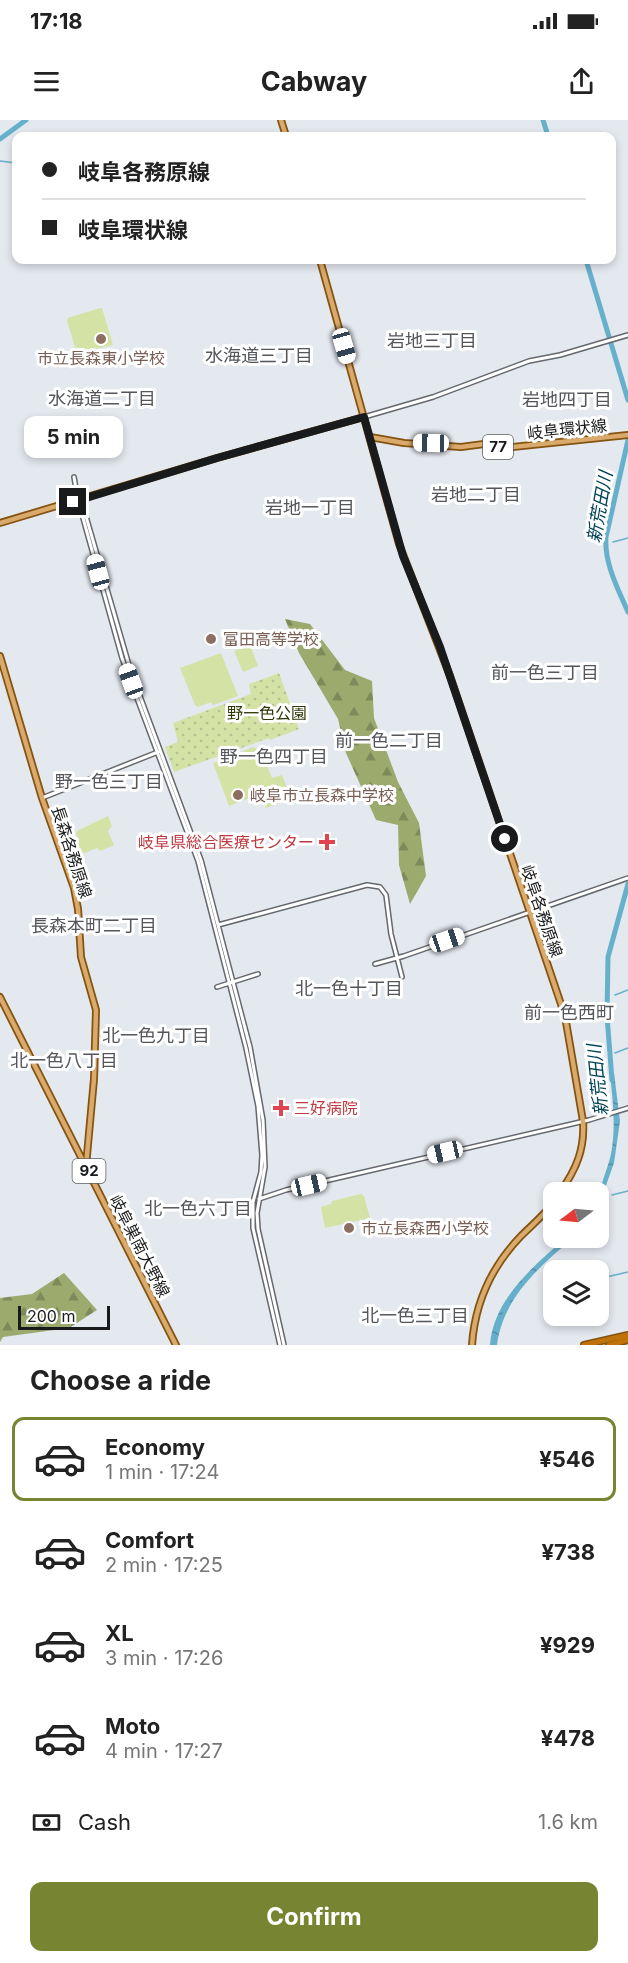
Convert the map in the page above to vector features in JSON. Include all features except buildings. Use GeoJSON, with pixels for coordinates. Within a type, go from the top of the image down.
{"type":"FeatureCollection","features":[{"type":"Feature","properties":{"kind":"highway"},"geometry":{"type":"LineString","coordinates":[[584,1345],[628,1335]]}},
{"type":"Feature","properties":{"kind":"highway"},"geometry":{"type":"LineString","coordinates":[[609,1345],[628,1340]]}},
{"type":"Feature","properties":{"kind":"main road"},"geometry":{"type":"LineString","coordinates":[[321,264],[370,436]]}},
{"type":"Feature","properties":{"kind":"main road"},"geometry":{"type":"LineString","coordinates":[[0,523],[364,417]]}},
{"type":"Feature","properties":{"kind":"main road","name":"岐阜環状線"},"geometry":{"type":"LineString","coordinates":[[370,436],[405,443],[461,447],[484,444],[508,448],[627,435]]}},
{"type":"Feature","properties":{"kind":"main road","name":"岐阜各務原線"},"geometry":{"type":"LineString","coordinates":[[370,436],[407,568],[440,647],[567,1024],[582,1121],[582,1144],[578,1162],[567,1182]]}},
{"type":"Feature","properties":{"kind":"main road","name":"長森各務原線"},"geometry":{"type":"LineString","coordinates":[[0,656],[42,798],[74,888],[81,957],[96,1010],[94,1079],[86,1166]]}},
{"type":"Feature","properties":{"kind":"main road","name":"岐阜巣南大野線"},"geometry":{"type":"LineString","coordinates":[[0,997],[176,1345]]}},
{"type":"Feature","properties":{"kind":"main road"},"geometry":{"type":"LineString","coordinates":[[472,1345],[478,1304],[491,1274],[506,1252],[543,1213]]}},
{"type":"Feature","properties":{"kind":"street"},"geometry":{"type":"LineString","coordinates":[[364,417],[433,397],[529,361],[560,355],[628,335]]}},
{"type":"Feature","properties":{"kind":"street"},"geometry":{"type":"LineString","coordinates":[[74,477],[131,672],[198,861],[250,1047],[263,1120],[265,1167],[259,1199],[258,1229],[282,1345]]}},
{"type":"Feature","properties":{"kind":"street"},"geometry":{"type":"LineString","coordinates":[[42,798],[158,752]]}},
{"type":"Feature","properties":{"kind":"street"},"geometry":{"type":"LineString","coordinates":[[158,752],[201,860],[246,1048],[258,1106],[262,1166],[253,1202],[253,1228],[282,1345]]}},
{"type":"Feature","properties":{"kind":"street"},"geometry":{"type":"LineString","coordinates":[[375,964],[627,878]]}},
{"type":"Feature","properties":{"kind":"street"},"geometry":{"type":"LineString","coordinates":[[218,924],[340,891],[373,885],[380,887],[386,896],[389,925],[402,977]]}},
{"type":"Feature","properties":{"kind":"street"},"geometry":{"type":"LineString","coordinates":[[217,987],[258,974]]}},
{"type":"Feature","properties":{"kind":"street"},"geometry":{"type":"LineString","coordinates":[[259,1199],[286,1190],[582,1121],[628,1108]]}},
{"type":"Feature","properties":{"kind":"green space"},"geometry":{"type":"Polygon","coordinates":[[[102,308],[113,345],[77,353],[68,318],[102,308]]]}},
{"type":"Feature","properties":{"kind":"green space"},"geometry":{"type":"Polygon","coordinates":[[[285,619],[310,624],[345,670],[372,681],[374,718],[398,782],[419,823],[426,876],[410,904],[399,865],[398,825],[376,820],[346,753],[338,719],[299,653],[285,619]]]}},
{"type":"Feature","properties":{"kind":"green space"},"geometry":{"type":"Polygon","coordinates":[[[250,645],[258,666],[243,672],[234,651],[250,645]]]}},
{"type":"Feature","properties":{"kind":"green space"},"geometry":{"type":"Polygon","coordinates":[[[221,653],[238,696],[213,705],[211,702],[198,707],[195,705],[180,668],[221,653]]]}},
{"type":"Feature","properties":{"kind":"green space","name":"野一色公園"},"geometry":{"type":"Polygon","coordinates":[[[279,673],[299,729],[174,772],[165,747],[178,742],[173,723],[251,694],[249,684],[279,673]]]}},
{"type":"Feature","properties":{"kind":"green space"},"geometry":{"type":"Polygon","coordinates":[[[253,747],[261,751],[272,778],[282,775],[291,799],[266,808],[259,794],[229,806],[213,763],[253,747]]]}},
{"type":"Feature","properties":{"kind":"green space"},"geometry":{"type":"Polygon","coordinates":[[[108,816],[112,826],[108,831],[114,845],[100,851],[97,848],[85,853],[81,852],[77,842],[77,831],[108,816]]]}},
{"type":"Feature","properties":{"kind":"green space"},"geometry":{"type":"Polygon","coordinates":[[[361,1194],[364,1196],[370,1218],[325,1228],[321,1207],[331,1204],[332,1201],[361,1194]]]}},
{"type":"Feature","properties":{"kind":"green space"},"geometry":{"type":"Polygon","coordinates":[[[64,1273],[97,1310],[69,1328],[3,1337],[0,1342],[0,1298],[32,1294],[64,1273]]]}},
{"type":"Feature","properties":{"kind":"water"},"geometry":{"type":"Polygon","coordinates":[[[614,1073],[620,1121],[614,1163],[607,1182],[602,1182],[613,1144],[610,1074],[614,1073]]]}},
{"type":"Feature","properties":{"kind":"water"},"geometry":{"type":"Polygon","coordinates":[[[555,1248],[562,1248],[548,1260],[543,1260],[543,1265],[524,1285],[507,1313],[497,1345],[490,1345],[493,1329],[507,1298],[541,1260],[555,1248]]]}},
{"type":"Feature","properties":{"kind":"waterway"},"geometry":{"type":"LineString","coordinates":[[0,139],[26,120]]}},
{"type":"Feature","properties":{"kind":"waterway","name":"新荒田川"},"geometry":{"type":"LineString","coordinates":[[543,120],[547,132]]}},
{"type":"Feature","properties":{"kind":"waterway","name":"新荒田川"},"geometry":{"type":"LineString","coordinates":[[0,161],[12,162]]}},
{"type":"Feature","properties":{"kind":"waterway","name":"新荒田川"},"geometry":{"type":"LineString","coordinates":[[587,264],[628,400]]}},
{"type":"Feature","properties":{"kind":"waterway","name":"新荒田川"},"geometry":{"type":"LineString","coordinates":[[628,440],[606,537],[607,556],[612,576],[628,612]]}},
{"type":"Feature","properties":{"kind":"waterway"},"geometry":{"type":"LineString","coordinates":[[613,542],[628,538]]}},
{"type":"Feature","properties":{"kind":"waterway","name":"新荒田川"},"geometry":{"type":"LineString","coordinates":[[612,1080],[607,1016],[608,957],[628,884]]}},
{"type":"Feature","properties":{"kind":"waterway"},"geometry":{"type":"LineString","coordinates":[[615,995],[628,990]]}},
{"type":"Feature","properties":{"kind":"waterway"},"geometry":{"type":"LineString","coordinates":[[615,1053],[628,1048]]}},
{"type":"Feature","properties":{"kind":"waterway"},"geometry":{"type":"LineString","coordinates":[[612,1195],[628,1191]]}},
{"type":"Feature","properties":{"kind":"waterway"},"geometry":{"type":"LineString","coordinates":[[609,1276],[628,1272]]}},
{"type":"Feature","properties":{"kind":"place","name":"市立長森東小学校"},"geometry":{"type":"Point","coordinates":[101,339]}},
{"type":"Feature","properties":{"kind":"place","name":"富田高等学校"},"geometry":{"type":"Point","coordinates":[211,639]}},
{"type":"Feature","properties":{"kind":"place","name":"岐阜市立長森中学校"},"geometry":{"type":"Point","coordinates":[238,795]}},
{"type":"Feature","properties":{"kind":"place","name":"岐阜県総合医療センター"},"geometry":{"type":"Point","coordinates":[327,842]}},
{"type":"Feature","properties":{"kind":"place","name":"三好病院"},"geometry":{"type":"Point","coordinates":[281,1108]}},
{"type":"Feature","properties":{"kind":"place","name":"市立長森西小学校"},"geometry":{"type":"Point","coordinates":[349,1228]}},
{"type":"Feature","properties":{"kind":"district","name":"岩地三丁目"},"geometry":{"type":"Point","coordinates":[432,341]}},
{"type":"Feature","properties":{"kind":"district","name":"水海道三丁目"},"geometry":{"type":"Point","coordinates":[259,356]}},
{"type":"Feature","properties":{"kind":"district","name":"水海道二丁目"},"geometry":{"type":"Point","coordinates":[102,399]}},
{"type":"Feature","properties":{"kind":"district","name":"岩地四丁目"},"geometry":{"type":"Point","coordinates":[567,400]}},
{"type":"Feature","properties":{"kind":"district","name":"岩地二丁目"},"geometry":{"type":"Point","coordinates":[476,495]}},
{"type":"Feature","properties":{"kind":"district","name":"岩地一丁目"},"geometry":{"type":"Point","coordinates":[310,508]}},
{"type":"Feature","properties":{"kind":"district","name":"前一色三丁目"},"geometry":{"type":"Point","coordinates":[545,673]}},
{"type":"Feature","properties":{"kind":"district","name":"前一色二丁目"},"geometry":{"type":"Point","coordinates":[389,741]}},
{"type":"Feature","properties":{"kind":"district","name":"野一色四丁目"},"geometry":{"type":"Point","coordinates":[274,757]}},
{"type":"Feature","properties":{"kind":"district","name":"野一色三丁目"},"geometry":{"type":"Point","coordinates":[109,782]}},
{"type":"Feature","properties":{"kind":"district","name":"長森本町二丁目"},"geometry":{"type":"Point","coordinates":[94,926]}},
{"type":"Feature","properties":{"kind":"district","name":"北一色十丁目"},"geometry":{"type":"Point","coordinates":[349,989]}},
{"type":"Feature","properties":{"kind":"district","name":"前一色西町"},"geometry":{"type":"Point","coordinates":[569,1013]}},
{"type":"Feature","properties":{"kind":"district","name":"北一色九丁目"},"geometry":{"type":"Point","coordinates":[156,1036]}},
{"type":"Feature","properties":{"kind":"district","name":"北一色八丁目"},"geometry":{"type":"Point","coordinates":[64,1061]}},
{"type":"Feature","properties":{"kind":"district","name":"北一色六丁目"},"geometry":{"type":"Point","coordinates":[198,1209]}},
{"type":"Feature","properties":{"kind":"district","name":"北一色三丁目"},"geometry":{"type":"Point","coordinates":[415,1316]}},
{"type":"Feature","properties":{"kind":"route"},"geometry":{"type":"LineString","coordinates":[[73,502],[217,458],[364,417],[407,568],[440,647],[505,839]]}}]}
